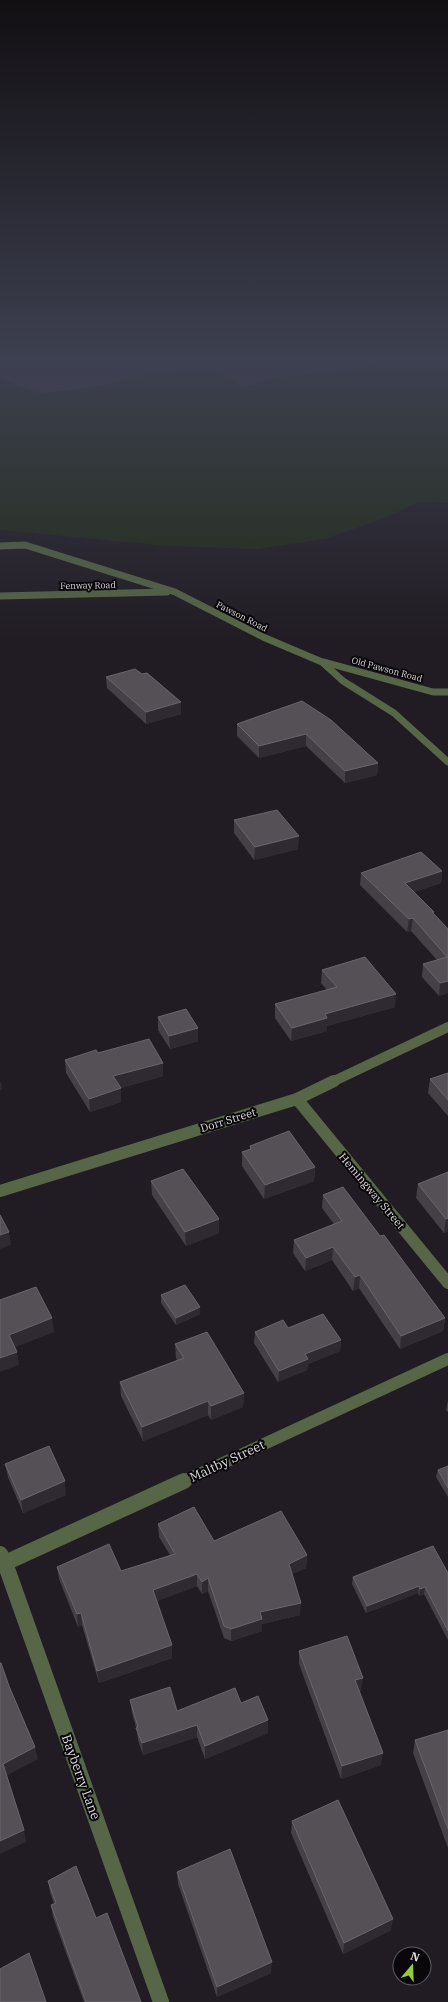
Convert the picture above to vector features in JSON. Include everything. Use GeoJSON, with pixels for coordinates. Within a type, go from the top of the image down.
{"type":"FeatureCollection","features":[{"type":"Feature","properties":{"kind":"street","name":"Pawson Road"},"geometry":{"type":"LineString","coordinates":[[0,546],[25,545],[176,592],[263,637],[322,662],[343,681],[394,713],[448,762]]}},
{"type":"Feature","properties":{"kind":"street","name":"Fenway Road"},"geometry":{"type":"LineString","coordinates":[[0,596],[176,592]]}},
{"type":"Feature","properties":{"kind":"street","name":"Old Pawson Road"},"geometry":{"type":"LineString","coordinates":[[322,662],[433,692],[448,692]]}},
{"type":"Feature","properties":{"kind":"street","name":"Dorr Street"},"geometry":{"type":"LineString","coordinates":[[0,1191],[296,1099],[448,1027]]}},
{"type":"Feature","properties":{"kind":"street","name":"Hemingway Street"},"geometry":{"type":"LineString","coordinates":[[296,1099],[448,1283]]}},
{"type":"Feature","properties":{"kind":"street","name":"Maltby Street"},"geometry":{"type":"LineString","coordinates":[[3,1558],[448,1359]]}},
{"type":"Feature","properties":{"kind":"street","name":"Bayberry Lane"},"geometry":{"type":"LineString","coordinates":[[3,1558],[161,2002]]}},
{"type":"Feature","properties":{"kind":"green space"},"geometry":{"type":"Polygon","coordinates":[[[0,453],[448,453],[448,503],[419,502],[385,518],[325,539],[258,549],[167,546],[0,530],[0,453]]]}},
{"type":"Feature","properties":{"kind":"building"},"geometry":{"type":"Polygon","coordinates":[[[135,669],[142,674],[147,673],[181,702],[146,712],[106,677],[135,669]]]}},
{"type":"Feature","properties":{"kind":"building"},"geometry":{"type":"Polygon","coordinates":[[[302,701],[331,720],[378,763],[345,771],[306,734],[259,746],[237,724],[302,701]]]}},
{"type":"Feature","properties":{"kind":"building"},"geometry":{"type":"Polygon","coordinates":[[[277,810],[299,836],[255,847],[234,820],[277,810]]]}},
{"type":"Feature","properties":{"kind":"building"},"geometry":{"type":"Polygon","coordinates":[[[421,852],[442,871],[405,883],[434,912],[432,912],[448,929],[448,981],[440,983],[423,964],[447,957],[413,918],[409,919],[361,873],[421,852]]]}},
{"type":"Feature","properties":{"kind":"building"},"geometry":{"type":"Polygon","coordinates":[[[365,957],[396,994],[325,1014],[327,1018],[292,1028],[275,1004],[337,987],[322,970],[365,957]]]}},
{"type":"Feature","properties":{"kind":"building"},"geometry":{"type":"Polygon","coordinates":[[[186,1009],[198,1028],[169,1036],[158,1017],[186,1009]]]}},
{"type":"Feature","properties":{"kind":"building"},"geometry":{"type":"Polygon","coordinates":[[[149,1039],[163,1063],[113,1076],[121,1088],[89,1099],[65,1060],[96,1050],[98,1053],[149,1039]]]}},
{"type":"Feature","properties":{"kind":"building"},"geometry":{"type":"Polygon","coordinates":[[[448,1073],[448,1100],[430,1079],[448,1073]]]}},
{"type":"Feature","properties":{"kind":"building"},"geometry":{"type":"Polygon","coordinates":[[[289,1131],[315,1167],[265,1185],[242,1152],[251,1149],[250,1146],[289,1131]]]}},
{"type":"Feature","properties":{"kind":"building"},"geometry":{"type":"Polygon","coordinates":[[[183,1169],[219,1219],[185,1232],[151,1181],[183,1169]]]}},
{"type":"Feature","properties":{"kind":"building"},"geometry":{"type":"Polygon","coordinates":[[[448,1172],[448,1218],[446,1219],[418,1184],[448,1172]]]}},
{"type":"Feature","properties":{"kind":"building"},"geometry":{"type":"Polygon","coordinates":[[[343,1187],[380,1236],[384,1235],[445,1318],[401,1336],[360,1275],[355,1277],[333,1247],[306,1258],[294,1240],[342,1221],[323,1195],[343,1187]]]}},
{"type":"Feature","properties":{"kind":"building"},"geometry":{"type":"Polygon","coordinates":[[[0,1215],[9,1232],[0,1235],[0,1215]]]}},
{"type":"Feature","properties":{"kind":"building"},"geometry":{"type":"Polygon","coordinates":[[[185,1285],[200,1307],[176,1318],[161,1295],[185,1285]]]}},
{"type":"Feature","properties":{"kind":"building"},"geometry":{"type":"Polygon","coordinates":[[[36,1287],[52,1318],[9,1335],[17,1352],[0,1358],[0,1300],[36,1287]]]}},
{"type":"Feature","properties":{"kind":"building"},"geometry":{"type":"Polygon","coordinates":[[[323,1314],[341,1340],[305,1354],[308,1359],[279,1371],[255,1332],[283,1320],[288,1328],[323,1314]]]}},
{"type":"Feature","properties":{"kind":"building"},"geometry":{"type":"Polygon","coordinates":[[[207,1332],[244,1393],[211,1406],[208,1401],[142,1427],[120,1382],[184,1358],[175,1344],[207,1332]]]}},
{"type":"Feature","properties":{"kind":"building"},"geometry":{"type":"Polygon","coordinates":[[[49,1446],[65,1481],[21,1500],[5,1464],[49,1446]]]}},
{"type":"Feature","properties":{"kind":"building"},"geometry":{"type":"Polygon","coordinates":[[[448,1466],[448,1488],[438,1470],[448,1466]]]}},
{"type":"Feature","properties":{"kind":"building"},"geometry":{"type":"Polygon","coordinates":[[[194,1507],[214,1541],[281,1511],[307,1555],[289,1564],[301,1603],[260,1612],[262,1619],[231,1629],[224,1626],[208,1578],[202,1582],[197,1574],[153,1590],[172,1645],[97,1671],[81,1613],[77,1614],[57,1567],[109,1544],[121,1571],[175,1554],[158,1524],[194,1507]]]}},
{"type":"Feature","properties":{"kind":"building"},"geometry":{"type":"Polygon","coordinates":[[[433,1546],[448,1573],[448,1631],[425,1587],[420,1589],[419,1586],[367,1606],[353,1577],[433,1546]]]}},
{"type":"Feature","properties":{"kind":"building"},"geometry":{"type":"Polygon","coordinates":[[[347,1636],[363,1678],[355,1680],[383,1753],[342,1766],[299,1651],[347,1636]]]}},
{"type":"Feature","properties":{"kind":"building"},"geometry":{"type":"Polygon","coordinates":[[[0,1663],[35,1747],[3,1764],[24,1830],[0,1841],[0,1663]]]}},
{"type":"Feature","properties":{"kind":"building"},"geometry":{"type":"Polygon","coordinates":[[[170,1687],[177,1711],[235,1688],[241,1703],[258,1696],[268,1720],[205,1746],[197,1725],[142,1743],[136,1728],[138,1727],[130,1700],[170,1687]]]}},
{"type":"Feature","properties":{"kind":"building"},"geometry":{"type":"Polygon","coordinates":[[[448,1730],[448,1829],[415,1740],[448,1730]]]}},
{"type":"Feature","properties":{"kind":"building"},"geometry":{"type":"Polygon","coordinates":[[[338,1800],[393,1919],[344,1943],[292,1821],[338,1800]]]}},
{"type":"Feature","properties":{"kind":"building"},"geometry":{"type":"Polygon","coordinates":[[[230,1849],[272,1962],[217,1987],[177,1872],[230,1849]]]}},
{"type":"Feature","properties":{"kind":"building"},"geometry":{"type":"Polygon","coordinates":[[[76,1866],[96,1918],[107,1913],[141,2002],[86,2002],[51,1905],[56,1903],[48,1881],[76,1866]]]}},
{"type":"Feature","properties":{"kind":"building"},"geometry":{"type":"Polygon","coordinates":[[[29,1953],[46,2002],[0,2002],[0,1969],[29,1953]]]}}]}
